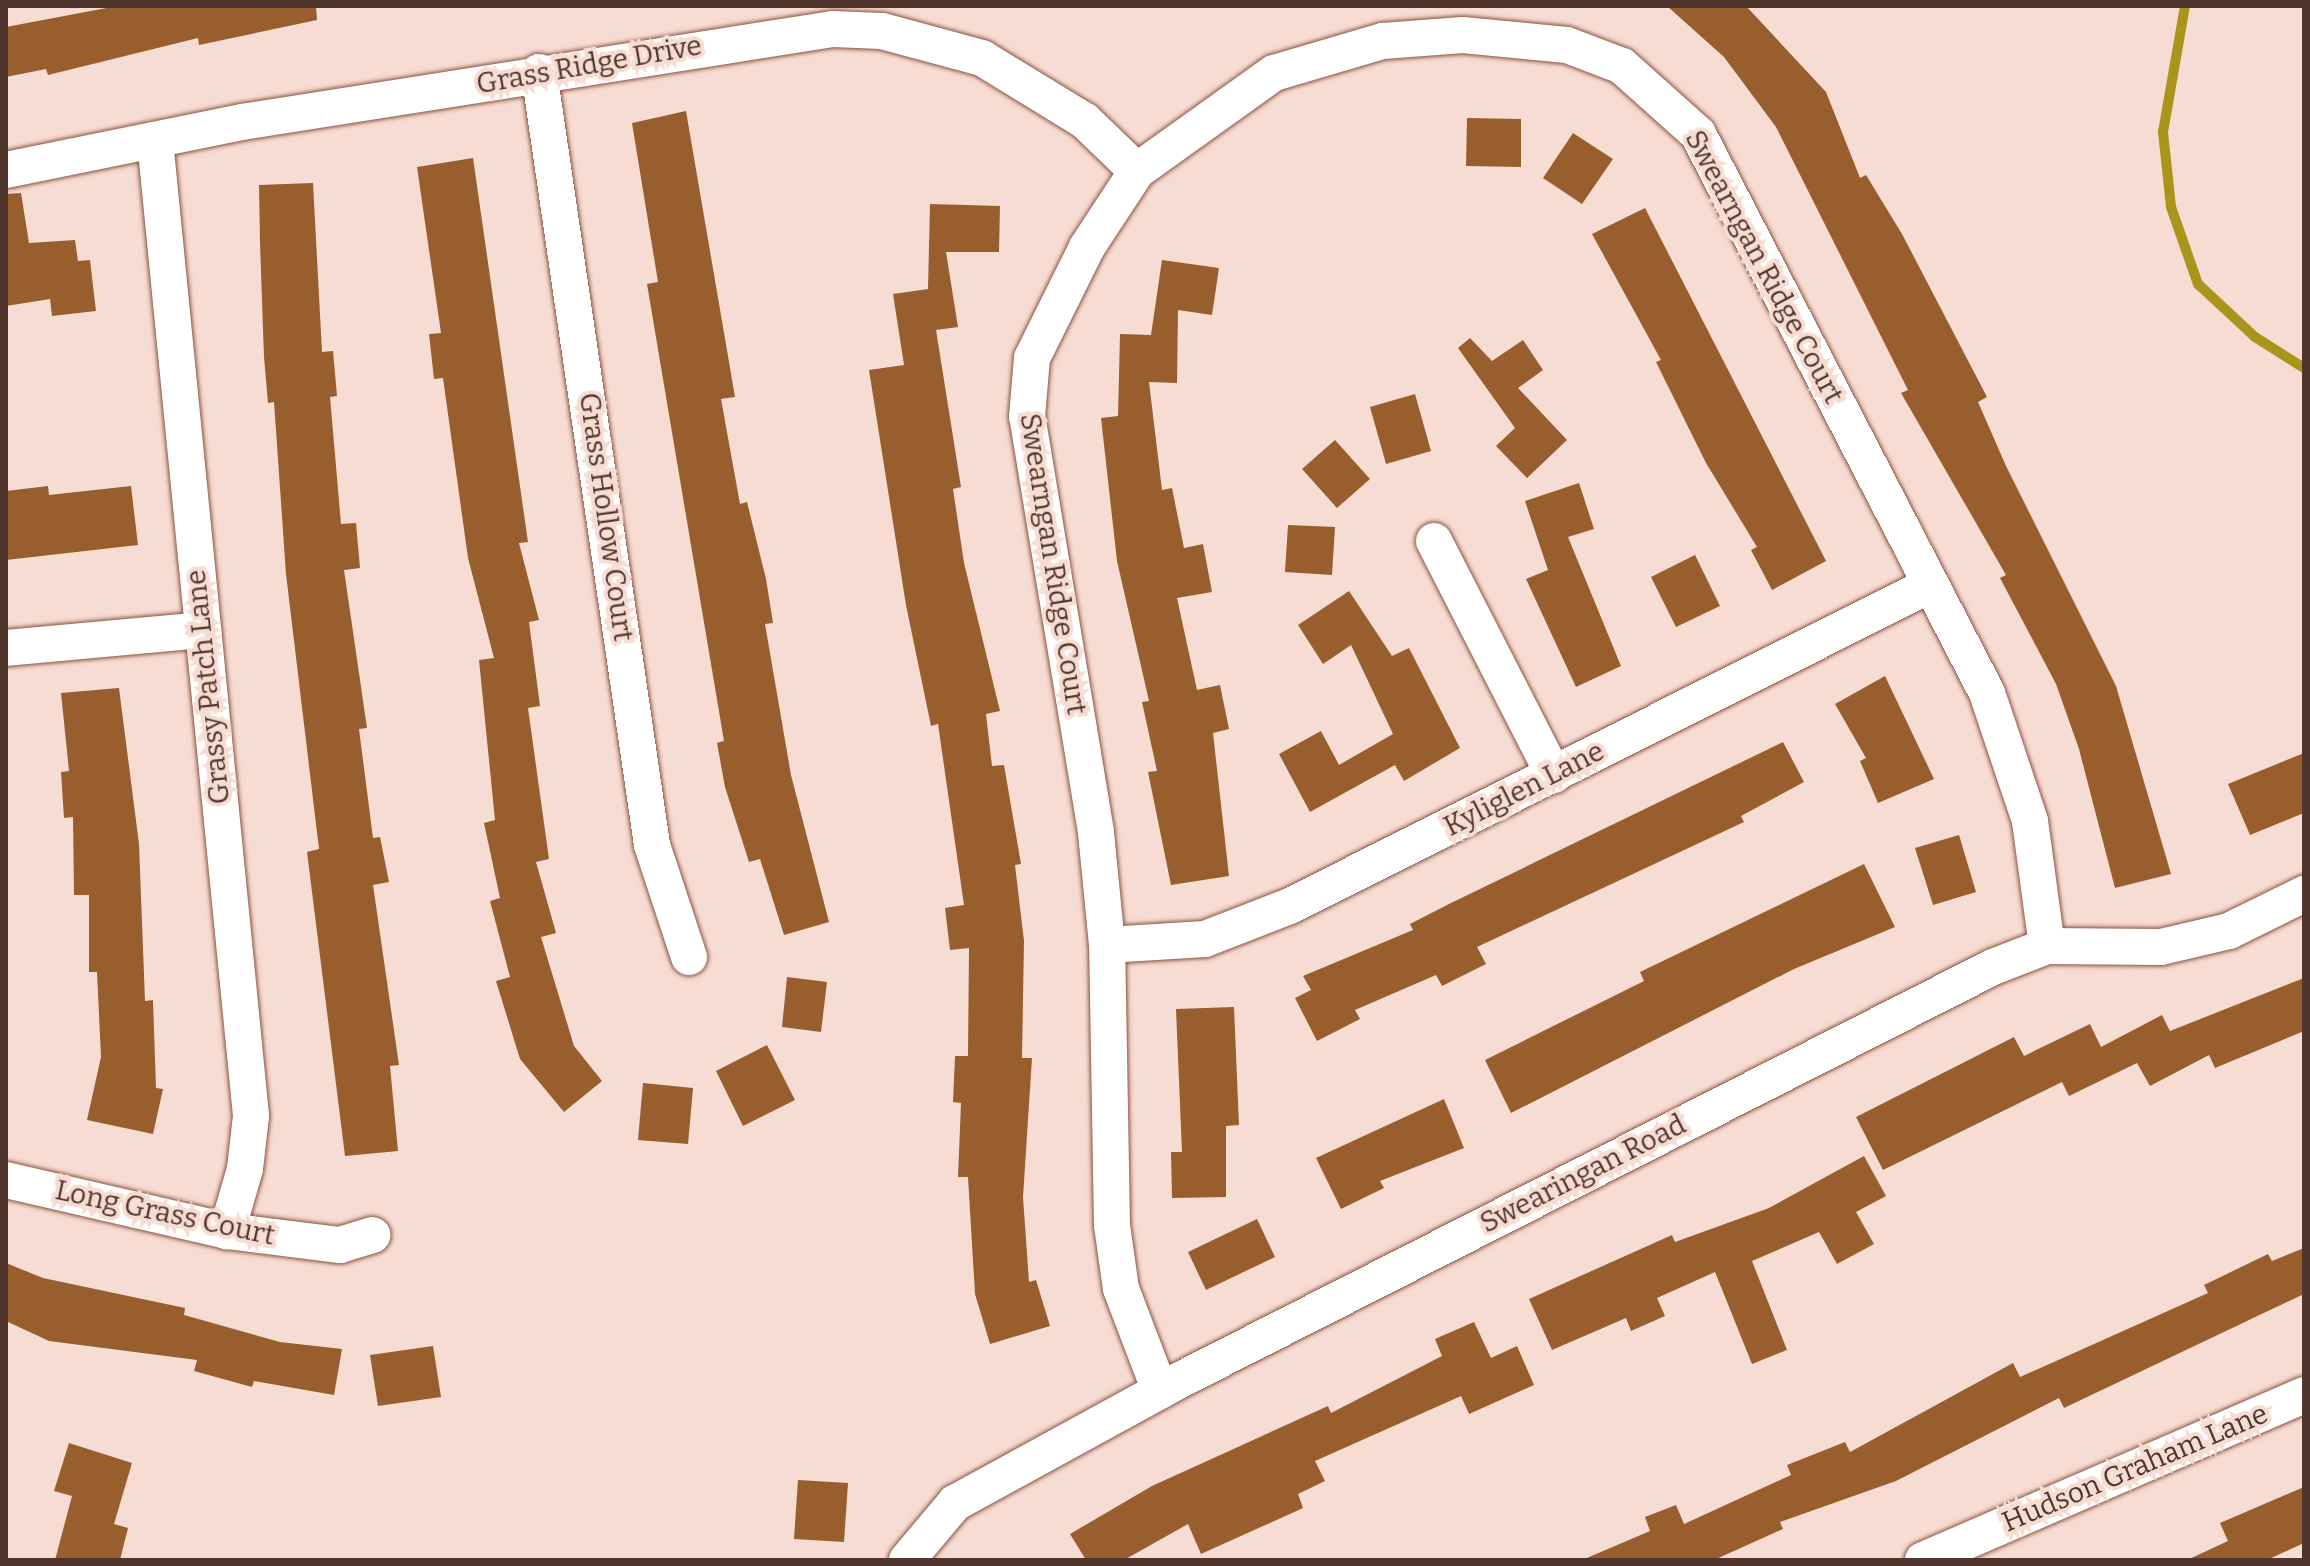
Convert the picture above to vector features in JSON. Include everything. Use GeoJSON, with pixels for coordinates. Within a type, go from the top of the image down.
{"type":"FeatureCollection","features":[{"type":"Feature","properties":{"kind":"street","name":"Swearngan Ridge Court"},"geometry":{"type":"LineString","coordinates":[[1160,1391],[1121,1289],[1112,1225],[1107,945],[1096,832],[1027,417],[1032,358],[1051,313],[1137,171],[1274,73],[1464,21],[1567,45],[1622,66],[1698,134],[1928,586],[1987,693],[2011,752],[2030,821],[2047,946]]}},
{"type":"Feature","properties":{"kind":"street","name":"Grass Ridge Drive"},"geometry":{"type":"LineString","coordinates":[[6,170],[155,140],[774,32],[882,31],[995,65],[1085,121],[1137,171]]}},
{"type":"Feature","properties":{"kind":"street","name":"Grass Hollow Court"},"geometry":{"type":"LineString","coordinates":[[539,72],[652,845],[689,957]]}},
{"type":"Feature","properties":{"kind":"street","name":"Grassy Patch Lane"},"geometry":{"type":"LineString","coordinates":[[155,140],[251,1116],[245,1169],[227,1231]]}},
{"type":"Feature","properties":{"kind":"street"},"geometry":{"type":"LineString","coordinates":[[1434,541],[1554,775]]}},
{"type":"Feature","properties":{"kind":"street","name":"Kyliglen Lane"},"geometry":{"type":"LineString","coordinates":[[1107,945],[1205,939],[1290,906],[1928,586]]}},
{"type":"Feature","properties":{"kind":"street"},"geometry":{"type":"LineString","coordinates":[[6,648],[203,630]]}},
{"type":"Feature","properties":{"kind":"street","name":"Swearingan Road"},"geometry":{"type":"LineString","coordinates":[[907,1560],[926,1529],[955,1503],[1160,1391],[1727,1099],[2047,946],[2161,947],[2229,931],[2304,894]]}},
{"type":"Feature","properties":{"kind":"street","name":"Long Grass Court"},"geometry":{"type":"LineString","coordinates":[[6,1180],[227,1231],[340,1245],[372,1235]]}},
{"type":"Feature","properties":{"kind":"street","name":"Hudson Graham Lane"},"geometry":{"type":"LineString","coordinates":[[1923,1560],[2304,1395]]}},
{"type":"Feature","properties":{"kind":"building"},"geometry":{"type":"Polygon","coordinates":[[[117,6],[316,6],[317,20],[199,45],[198,38],[48,75],[46,69],[6,77],[6,27],[117,6]]]}},
{"type":"Feature","properties":{"kind":"building"},"geometry":{"type":"Polygon","coordinates":[[[1667,6],[1746,6],[1826,92],[1860,178],[1866,175],[1902,234],[1987,397],[1978,402],[2006,466],[2116,686],[2171,874],[2115,888],[2079,749],[2056,684],[2000,578],[2006,575],[1901,393],[1908,390],[1776,127],[1724,57],[1667,6]]]}},
{"type":"Feature","properties":{"kind":"building"},"geometry":{"type":"Polygon","coordinates":[[[686,111],[735,397],[721,399],[740,504],[747,502],[766,579],[773,623],[765,624],[791,775],[829,922],[784,935],[760,859],[749,862],[725,787],[717,743],[724,741],[647,284],[658,282],[632,123],[686,111]]]}},
{"type":"Feature","properties":{"kind":"building"},"geometry":{"type":"Polygon","coordinates":[[[1467,118],[1521,119],[1521,167],[1466,166],[1467,118]]]}},
{"type":"Feature","properties":{"kind":"building"},"geometry":{"type":"Polygon","coordinates":[[[1573,133],[1613,159],[1582,204],[1543,178],[1573,133]]]}},
{"type":"Feature","properties":{"kind":"building"},"geometry":{"type":"Polygon","coordinates":[[[473,158],[528,542],[519,543],[539,620],[529,622],[540,706],[528,708],[549,859],[536,862],[556,933],[541,937],[574,1046],[602,1081],[564,1112],[520,1059],[496,981],[510,977],[490,901],[500,898],[484,823],[495,820],[479,660],[494,658],[468,558],[443,378],[434,379],[429,334],[441,333],[417,167],[473,158]]]}},
{"type":"Feature","properties":{"kind":"building"},"geometry":{"type":"Polygon","coordinates":[[[313,183],[322,352],[333,351],[337,396],[330,397],[341,524],[356,523],[360,568],[344,570],[367,728],[359,729],[373,838],[380,837],[389,882],[373,885],[399,1065],[390,1066],[398,1151],[345,1156],[307,852],[319,849],[286,574],[274,402],[268,403],[260,243],[259,185],[313,183]]]}},
{"type":"Feature","properties":{"kind":"building"},"geometry":{"type":"Polygon","coordinates":[[[21,193],[29,243],[75,240],[78,261],[90,260],[96,311],[52,316],[50,299],[6,306],[6,194],[21,193]]]}},
{"type":"Feature","properties":{"kind":"building"},"geometry":{"type":"Polygon","coordinates":[[[930,204],[1000,206],[999,252],[946,252],[958,327],[936,330],[961,487],[953,489],[964,563],[1000,711],[986,714],[992,766],[1004,765],[1021,864],[1015,865],[1024,941],[1022,1058],[1032,1058],[1023,1197],[1029,1282],[1036,1280],[1050,1326],[990,1344],[975,1294],[968,1177],[958,1177],[961,1103],[953,1102],[955,1056],[968,1056],[969,948],[950,950],[945,908],[964,905],[938,724],[931,726],[906,605],[869,370],[904,365],[893,294],[928,289],[930,204]]]}},
{"type":"Feature","properties":{"kind":"building"},"geometry":{"type":"Polygon","coordinates":[[[1645,208],[1826,561],[1772,590],[1751,550],[1757,547],[1706,463],[1656,362],[1661,360],[1592,234],[1645,208]]]}},
{"type":"Feature","properties":{"kind":"building"},"geometry":{"type":"Polygon","coordinates":[[[1162,260],[1219,268],[1212,315],[1178,310],[1177,383],[1149,382],[1162,490],[1172,488],[1184,548],[1203,544],[1212,592],[1177,598],[1197,690],[1220,685],[1229,729],[1213,733],[1229,876],[1171,885],[1148,772],[1157,771],[1142,702],[1149,701],[1117,561],[1101,418],[1118,416],[1120,334],[1151,335],[1162,260]]]}},
{"type":"Feature","properties":{"kind":"building"},"geometry":{"type":"Polygon","coordinates":[[[1470,338],[1492,361],[1523,340],[1543,370],[1518,388],[1567,440],[1527,478],[1496,446],[1515,428],[1458,348],[1470,338]]]}},
{"type":"Feature","properties":{"kind":"building"},"geometry":{"type":"Polygon","coordinates":[[[1415,394],[1431,451],[1386,464],[1370,407],[1415,394]]]}},
{"type":"Feature","properties":{"kind":"building"},"geometry":{"type":"Polygon","coordinates":[[[1335,440],[1370,479],[1337,508],[1302,469],[1335,440]]]}},
{"type":"Feature","properties":{"kind":"building"},"geometry":{"type":"Polygon","coordinates":[[[1579,483],[1594,529],[1568,537],[1621,666],[1576,687],[1526,579],[1548,570],[1525,501],[1579,483]]]}},
{"type":"Feature","properties":{"kind":"building"},"geometry":{"type":"Polygon","coordinates":[[[48,486],[49,495],[131,486],[138,545],[6,560],[6,491],[48,486]]]}},
{"type":"Feature","properties":{"kind":"building"},"geometry":{"type":"Polygon","coordinates":[[[1288,525],[1335,527],[1332,575],[1285,572],[1288,525]]]}},
{"type":"Feature","properties":{"kind":"building"},"geometry":{"type":"Polygon","coordinates":[[[1695,555],[1720,606],[1676,627],[1651,577],[1695,555]]]}},
{"type":"Feature","properties":{"kind":"building"},"geometry":{"type":"Polygon","coordinates":[[[1349,591],[1392,656],[1409,648],[1460,748],[1404,781],[1395,765],[1310,812],[1279,754],[1321,731],[1339,765],[1393,734],[1351,645],[1323,664],[1298,625],[1349,591]]]}},
{"type":"Feature","properties":{"kind":"building"},"geometry":{"type":"Polygon","coordinates":[[[1885,676],[1934,779],[1878,803],[1860,761],[1866,758],[1835,704],[1885,676]]]}},
{"type":"Feature","properties":{"kind":"building"},"geometry":{"type":"Polygon","coordinates":[[[119,688],[139,844],[145,1001],[153,1000],[156,1088],[163,1089],[153,1134],[87,1120],[101,1057],[97,972],[89,972],[89,895],[74,895],[73,817],[64,818],[61,772],[69,771],[61,693],[119,688]]]}},
{"type":"Feature","properties":{"kind":"building"},"geometry":{"type":"Polygon","coordinates":[[[1783,742],[1804,782],[1741,816],[1744,822],[1477,947],[1486,964],[1442,986],[1436,975],[1355,1010],[1360,1019],[1317,1041],[1295,998],[1311,990],[1303,976],[1413,930],[1410,924],[1451,903],[1783,742]]]}},
{"type":"Feature","properties":{"kind":"building"},"geometry":{"type":"Polygon","coordinates":[[[2304,753],[2304,813],[2250,835],[2228,784],[2304,753]]]}},
{"type":"Feature","properties":{"kind":"building"},"geometry":{"type":"Polygon","coordinates":[[[1959,835],[1976,892],[1933,905],[1915,848],[1959,835]]]}},
{"type":"Feature","properties":{"kind":"building"},"geometry":{"type":"Polygon","coordinates":[[[1864,864],[1895,927],[1794,969],[1511,1113],[1485,1060],[1644,981],[1640,972],[1864,864]]]}},
{"type":"Feature","properties":{"kind":"building"},"geometry":{"type":"Polygon","coordinates":[[[787,977],[827,982],[821,1032],[782,1027],[787,977]]]}},
{"type":"Feature","properties":{"kind":"building"},"geometry":{"type":"Polygon","coordinates":[[[2304,978],[2304,1031],[2215,1068],[2209,1055],[2150,1086],[2137,1063],[2069,1096],[2062,1082],[1883,1170],[1856,1117],[2014,1037],[2024,1056],[2090,1024],[2101,1047],[2162,1015],[2170,1031],[2304,978]]]}},
{"type":"Feature","properties":{"kind":"building"},"geometry":{"type":"Polygon","coordinates":[[[1234,1007],[1239,1125],[1226,1126],[1226,1197],[1172,1198],[1171,1152],[1182,1152],[1176,1009],[1234,1007]]]}},
{"type":"Feature","properties":{"kind":"building"},"geometry":{"type":"Polygon","coordinates":[[[767,1045],[795,1100],[743,1126],[716,1071],[767,1045]]]}},
{"type":"Feature","properties":{"kind":"building"},"geometry":{"type":"Polygon","coordinates":[[[643,1083],[693,1088],[688,1144],[638,1140],[643,1083]]]}},
{"type":"Feature","properties":{"kind":"building"},"geometry":{"type":"Polygon","coordinates":[[[1444,1099],[1464,1148],[1380,1181],[1384,1188],[1341,1209],[1316,1158],[1444,1099]]]}},
{"type":"Feature","properties":{"kind":"building"},"geometry":{"type":"Polygon","coordinates":[[[1864,1156],[1886,1196],[1856,1212],[1874,1244],[1837,1264],[1819,1232],[1752,1261],[1787,1350],[1752,1364],[1715,1272],[1657,1298],[1665,1316],[1631,1331],[1626,1318],[1552,1350],[1529,1299],[1672,1235],[1675,1242],[1769,1208],[1864,1156]]]}},
{"type":"Feature","properties":{"kind":"building"},"geometry":{"type":"Polygon","coordinates":[[[1257,1219],[1275,1257],[1206,1290],[1188,1252],[1257,1219]]]}},
{"type":"Feature","properties":{"kind":"building"},"geometry":{"type":"Polygon","coordinates":[[[2304,1248],[2304,1294],[2064,1408],[2059,1398],[1896,1481],[1780,1522],[1783,1529],[1714,1560],[1582,1560],[1650,1531],[1645,1517],[1676,1505],[1684,1524],[1791,1475],[1787,1465],[1845,1442],[1850,1452],[2013,1363],[2020,1377],[2208,1293],[2204,1285],[2268,1254],[2272,1261],[2304,1248]]]}},
{"type":"Feature","properties":{"kind":"building"},"geometry":{"type":"Polygon","coordinates":[[[6,1263],[43,1278],[185,1308],[184,1315],[280,1342],[342,1349],[334,1395],[254,1381],[252,1387],[194,1371],[197,1360],[49,1341],[6,1321],[6,1263]]]}},
{"type":"Feature","properties":{"kind":"building"},"geometry":{"type":"Polygon","coordinates":[[[1474,1322],[1491,1358],[1517,1346],[1534,1385],[1469,1414],[1461,1396],[1315,1461],[1325,1481],[1298,1494],[1303,1508],[1201,1554],[1188,1524],[1124,1560],[1086,1560],[1070,1534],[1152,1486],[1328,1406],[1331,1413],[1442,1356],[1435,1339],[1474,1322]]]}},
{"type":"Feature","properties":{"kind":"building"},"geometry":{"type":"Polygon","coordinates":[[[433,1346],[441,1397],[378,1406],[370,1355],[433,1346]]]}},
{"type":"Feature","properties":{"kind":"building"},"geometry":{"type":"Polygon","coordinates":[[[69,1443],[132,1463],[114,1524],[128,1528],[120,1560],[55,1560],[72,1496],[54,1491],[69,1443]]]}},
{"type":"Feature","properties":{"kind":"building"},"geometry":{"type":"Polygon","coordinates":[[[798,1480],[848,1483],[844,1542],[794,1539],[798,1480]]]}},
{"type":"Feature","properties":{"kind":"building"},"geometry":{"type":"Polygon","coordinates":[[[2304,1487],[2304,1543],[2267,1560],[2187,1560],[2228,1541],[2220,1523],[2304,1487]]]}},
{"type":"Feature","properties":{"kind":"waterway"},"geometry":{"type":"LineString","coordinates":[[2185,6],[2163,132],[2171,207],[2198,284],[2255,337],[2304,368]]}}]}
